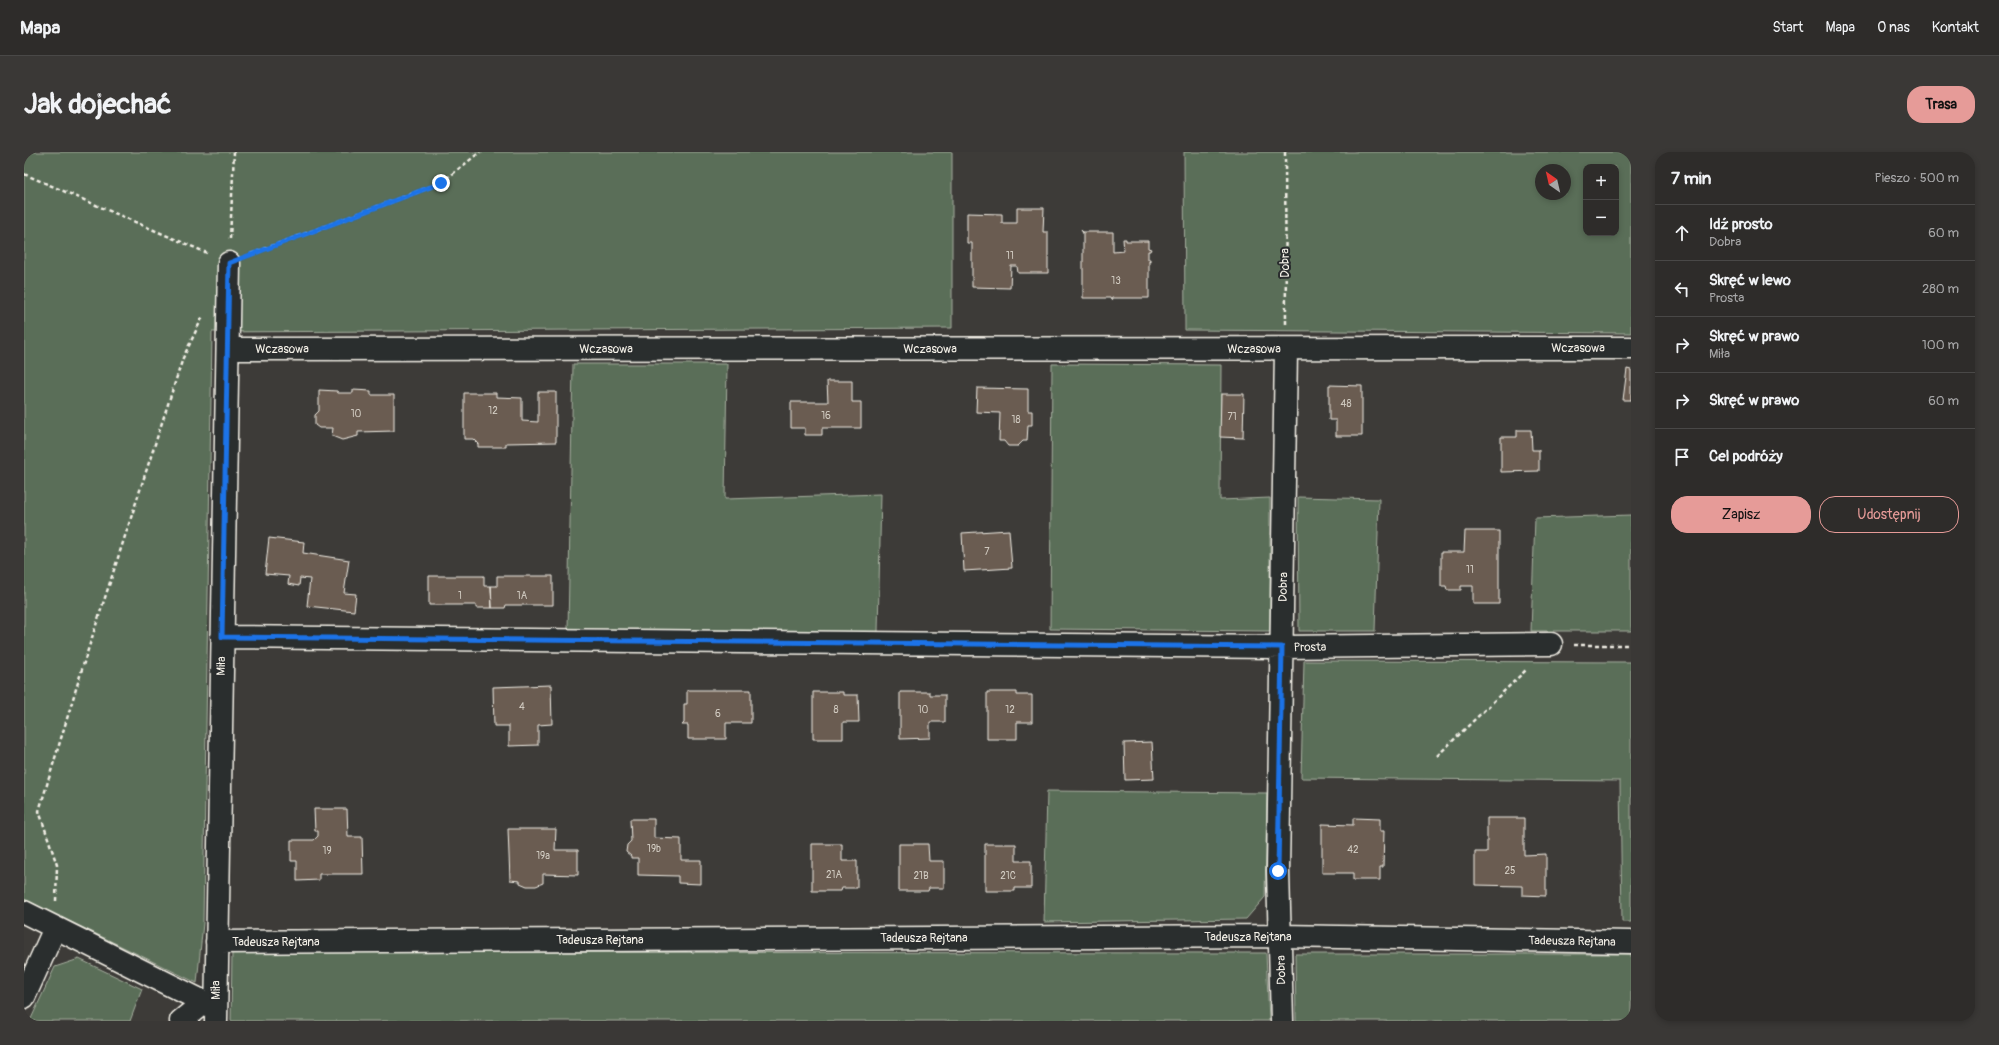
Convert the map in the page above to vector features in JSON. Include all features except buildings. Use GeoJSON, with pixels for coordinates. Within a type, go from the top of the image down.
{"type":"FeatureCollection","features":[{"type":"Feature","properties":{"kind":"street","name":"Miła"},"geometry":{"type":"LineString","coordinates":[[212,1010],[217,942],[229,263]]}},
{"type":"Feature","properties":{"kind":"street","name":"Wczasowa"},"geometry":{"type":"LineString","coordinates":[[228,348],[1631,348]]}},
{"type":"Feature","properties":{"kind":"street","name":"Dobra"},"geometry":{"type":"LineString","coordinates":[[1282,1021],[1278,871],[1286,349]]}},
{"type":"Feature","properties":{"kind":"street","name":"Prosta"},"geometry":{"type":"LineString","coordinates":[[222,637],[1282,647],[1551,644]]}},
{"type":"Feature","properties":{"kind":"street"},"geometry":{"type":"LineString","coordinates":[[24,912],[212,1010]]}},
{"type":"Feature","properties":{"kind":"street"},"geometry":{"type":"LineString","coordinates":[[24,997],[56,928]]}},
{"type":"Feature","properties":{"kind":"street","name":"Tadeusza Rejtana"},"geometry":{"type":"LineString","coordinates":[[217,942],[1280,936],[1631,942]]}},
{"type":"Feature","properties":{"kind":"street"},"geometry":{"type":"LineString","coordinates":[[181,1021],[212,1010]]}},
{"type":"Feature","properties":{"kind":"path"},"geometry":{"type":"LineString","coordinates":[[229,263],[234,152]]}},
{"type":"Feature","properties":{"kind":"path"},"geometry":{"type":"LineString","coordinates":[[24,174],[229,263],[441,183],[480,152]]}},
{"type":"Feature","properties":{"kind":"path","name":"Dobra"},"geometry":{"type":"LineString","coordinates":[[1285,152],[1286,349]]}},
{"type":"Feature","properties":{"kind":"path"},"geometry":{"type":"LineString","coordinates":[[56,928],[57,865],[39,811],[86,656],[183,358],[206,310]]}},
{"type":"Feature","properties":{"kind":"path"},"geometry":{"type":"LineString","coordinates":[[1438,756],[1551,644],[1631,645]]}},
{"type":"Feature","properties":{"kind":"green space"},"geometry":{"type":"Polygon","coordinates":[[[24,152],[952,152],[952,328],[212,332],[203,923],[197,983],[24,899],[24,152]]]}},
{"type":"Feature","properties":{"kind":"green space"},"geometry":{"type":"Polygon","coordinates":[[[1184,152],[1631,152],[1631,333],[1185,330],[1184,152]]]}},
{"type":"Feature","properties":{"kind":"green space"},"geometry":{"type":"Polygon","coordinates":[[[573,364],[727,364],[725,499],[881,494],[878,632],[568,630],[573,364]]]}},
{"type":"Feature","properties":{"kind":"green space"},"geometry":{"type":"Polygon","coordinates":[[[1052,364],[1221,365],[1220,500],[1270,498],[1270,631],[1050,629],[1052,364]]]}},
{"type":"Feature","properties":{"kind":"green space"},"geometry":{"type":"Polygon","coordinates":[[[1298,497],[1379,499],[1375,631],[1299,631],[1298,497]]]}},
{"type":"Feature","properties":{"kind":"green space"},"geometry":{"type":"Polygon","coordinates":[[[1631,515],[1631,631],[1531,631],[1535,518],[1631,515]]]}},
{"type":"Feature","properties":{"kind":"green space"},"geometry":{"type":"Polygon","coordinates":[[[1304,661],[1631,662],[1631,922],[1622,922],[1620,781],[1301,778],[1304,661]]]}},
{"type":"Feature","properties":{"kind":"green space"},"geometry":{"type":"Polygon","coordinates":[[[1047,791],[1267,793],[1265,897],[1246,919],[1044,922],[1047,791]]]}},
{"type":"Feature","properties":{"kind":"green space"},"geometry":{"type":"Polygon","coordinates":[[[232,952],[1266,953],[1269,1021],[231,1021],[232,952]]]}},
{"type":"Feature","properties":{"kind":"green space"},"geometry":{"type":"Polygon","coordinates":[[[1295,954],[1631,954],[1631,1021],[1296,1021],[1295,954]]]}},
{"type":"Feature","properties":{"kind":"green space"},"geometry":{"type":"Polygon","coordinates":[[[79,959],[142,989],[130,1021],[30,1021],[55,967],[79,959]]]}},
{"type":"Feature","properties":{"kind":"route"},"geometry":{"type":"LineString","coordinates":[[441,183],[229,263],[222,637],[1282,647],[1278,871]]}}]}
